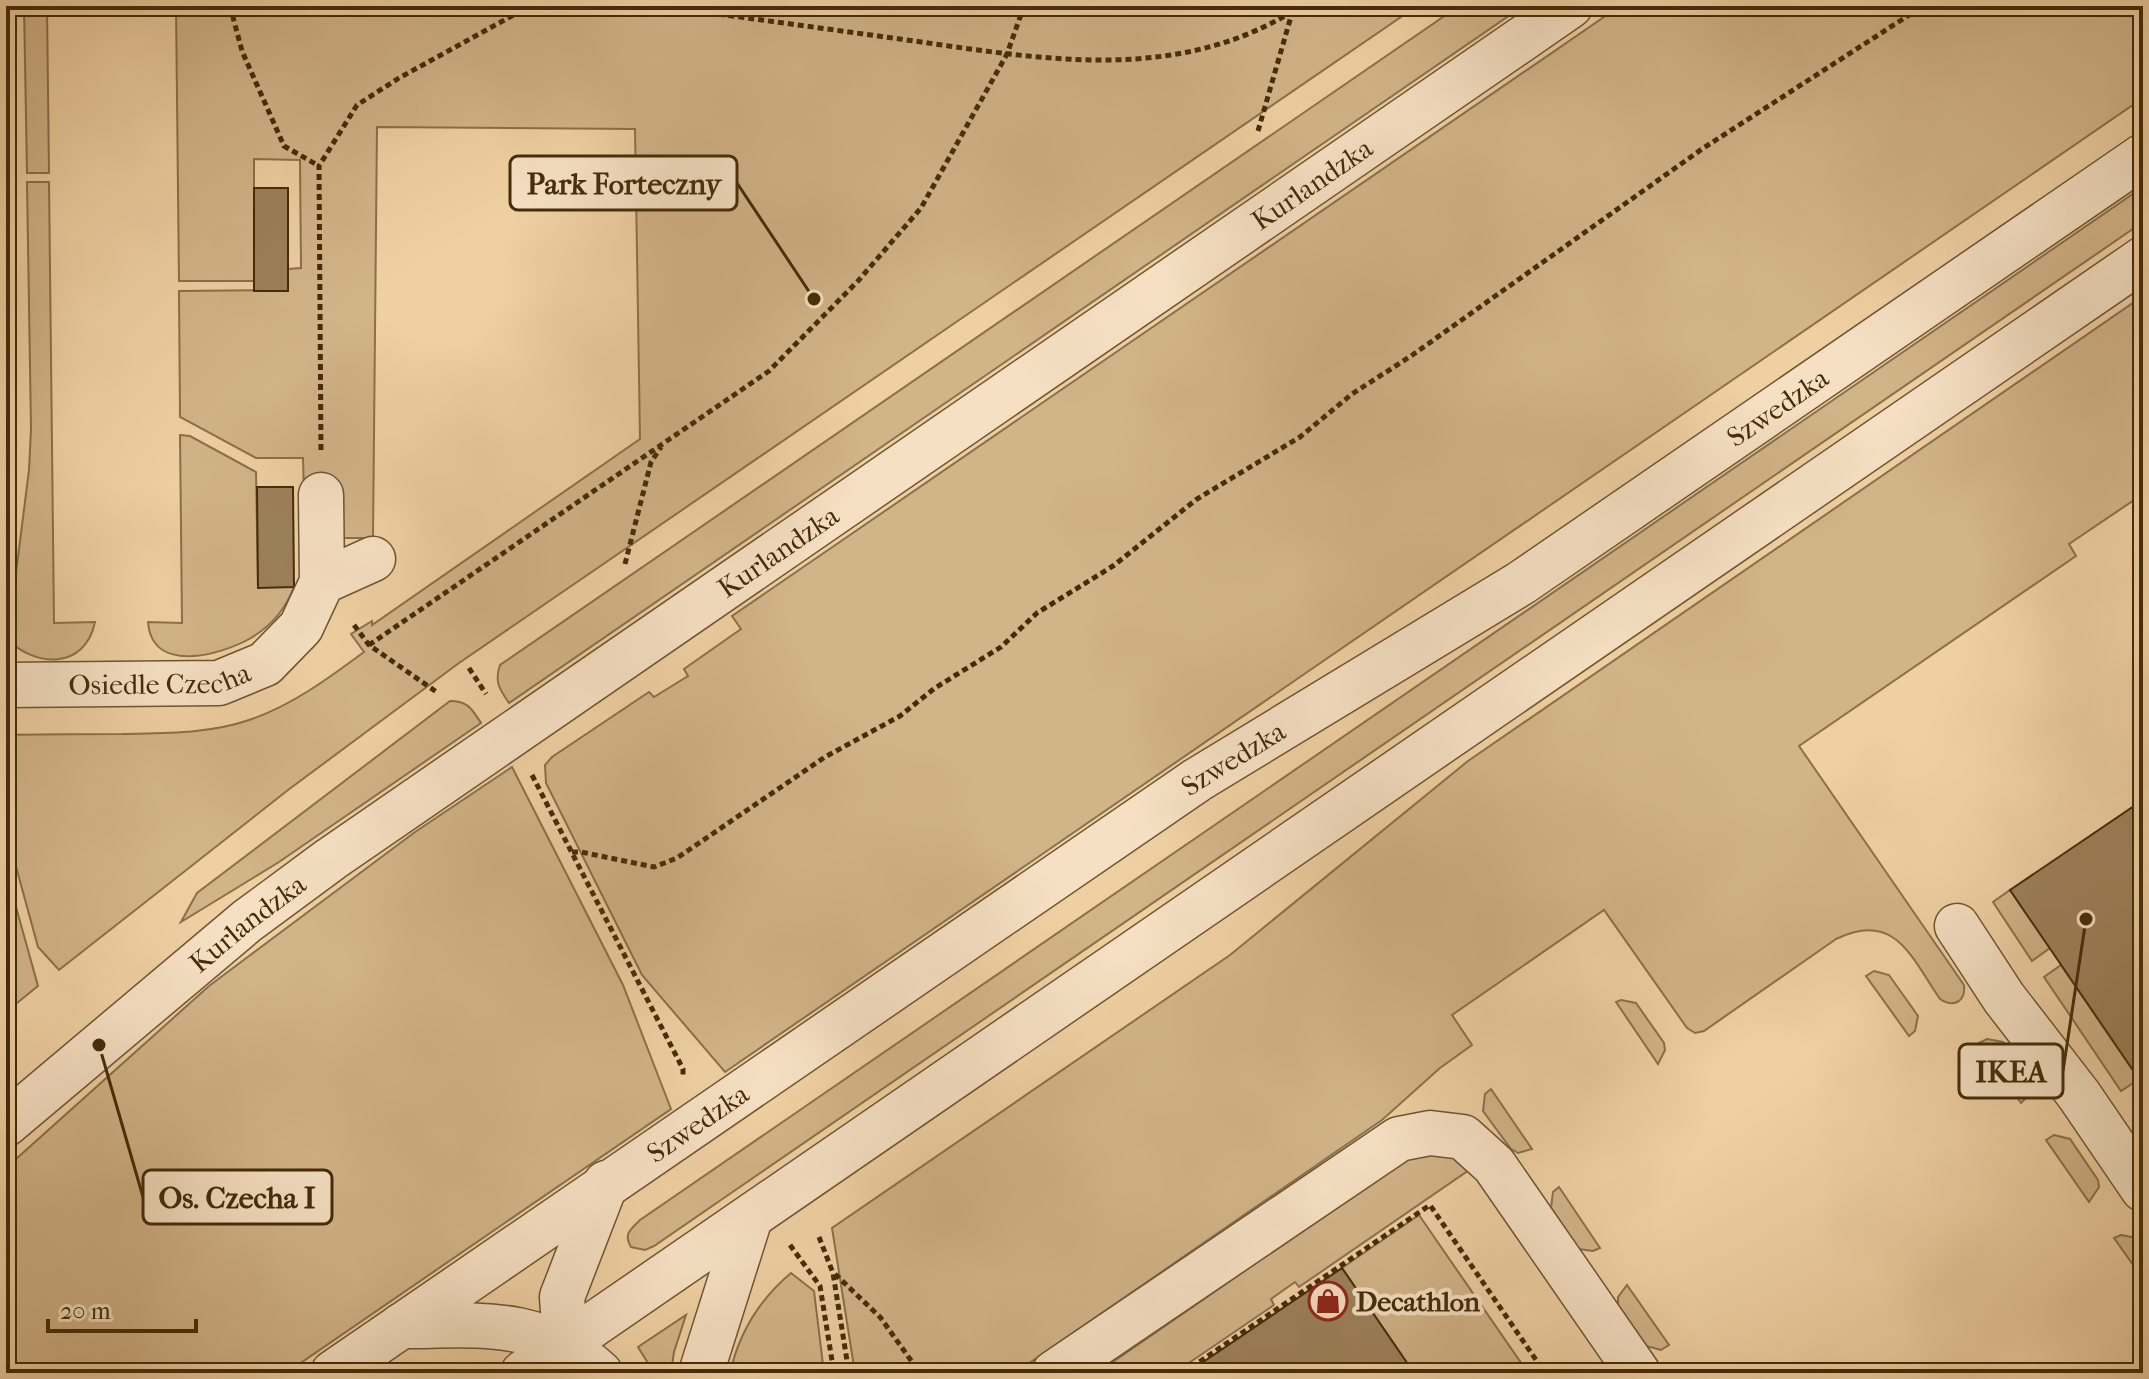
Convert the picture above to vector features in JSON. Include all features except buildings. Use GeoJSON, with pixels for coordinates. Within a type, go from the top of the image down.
{"type":"FeatureCollection","features":[{"type":"Feature","properties":{"kind":"street","name":"Kurlandzka"},"geometry":{"type":"LineString","coordinates":[[6,1124],[247,921],[331,859],[1570,6]]}},
{"type":"Feature","properties":{"kind":"street","name":"Szwedzka"},"geometry":{"type":"LineString","coordinates":[[333,1373],[1197,780],[1521,583],[2143,156]]}},
{"type":"Feature","properties":{"kind":"street"},"geometry":{"type":"LineString","coordinates":[[523,1373],[565,1359],[757,1213],[2143,259]]}},
{"type":"Feature","properties":{"kind":"street","name":"Osiedle Czecha"},"geometry":{"type":"LineString","coordinates":[[6,685],[219,683],[265,664],[301,627],[322,582],[321,495]]}},
{"type":"Feature","properties":{"kind":"street"},"geometry":{"type":"LineString","coordinates":[[322,582],[373,559]]}},
{"type":"Feature","properties":{"kind":"street"},"geometry":{"type":"LineString","coordinates":[[1957,926],[2004,998],[2079,1095],[2143,1189]]}},
{"type":"Feature","properties":{"kind":"street"},"geometry":{"type":"LineString","coordinates":[[1054,1373],[1399,1139],[1430,1133],[1463,1137],[1494,1165],[1638,1373]]}},
{"type":"Feature","properties":{"kind":"street"},"geometry":{"type":"LineString","coordinates":[[565,1359],[562,1297],[606,1183]]}},
{"type":"Feature","properties":{"kind":"street"},"geometry":{"type":"LineString","coordinates":[[701,1373],[757,1213]]}},
{"type":"Feature","properties":{"kind":"street"},"geometry":{"type":"LineString","coordinates":[[401,1326],[523,1329],[565,1359],[600,1373]]}},
{"type":"Feature","properties":{"kind":"path"},"geometry":{"type":"LineString","coordinates":[[230,6],[242,51],[284,146],[319,166]]}},
{"type":"Feature","properties":{"kind":"path"},"geometry":{"type":"LineString","coordinates":[[321,495],[319,166],[357,105],[399,78],[530,6]]}},
{"type":"Feature","properties":{"kind":"path"},"geometry":{"type":"LineString","coordinates":[[659,6],[1007,54],[1108,62],[1192,53],[1250,32],[1301,6]]}},
{"type":"Feature","properties":{"kind":"path"},"geometry":{"type":"LineString","coordinates":[[369,645],[769,371],[858,281],[921,208],[1007,54],[1024,6]]}},
{"type":"Feature","properties":{"kind":"path"},"geometry":{"type":"LineString","coordinates":[[572,852],[654,867],[677,858],[825,757],[900,716],[935,688],[1001,647],[1037,613],[1113,566],[1197,499],[1300,437],[1352,394],[1411,356],[1702,149],[1923,6]]}},
{"type":"Feature","properties":{"kind":"path"},"geometry":{"type":"LineString","coordinates":[[1258,131],[1292,12]]}},
{"type":"Feature","properties":{"kind":"path"},"geometry":{"type":"LineString","coordinates":[[625,564],[651,462],[664,443]]}},
{"type":"Feature","properties":{"kind":"path"},"geometry":{"type":"LineString","coordinates":[[322,582],[369,645],[438,693]]}},
{"type":"Feature","properties":{"kind":"path"},"geometry":{"type":"LineString","coordinates":[[469,668],[490,701]]}},
{"type":"Feature","properties":{"kind":"path"},"geometry":{"type":"LineString","coordinates":[[528,767],[683,1069],[685,1099],[700,1120]]}},
{"type":"Feature","properties":{"kind":"path"},"geometry":{"type":"LineString","coordinates":[[1183,1373],[1430,1205],[1545,1373]]}},
{"type":"Feature","properties":{"kind":"path"},"geometry":{"type":"LineString","coordinates":[[757,1213],[820,1286],[834,1373]]}},
{"type":"Feature","properties":{"kind":"path"},"geometry":{"type":"LineString","coordinates":[[819,1237],[833,1273],[849,1373]]}},
{"type":"Feature","properties":{"kind":"path"},"geometry":{"type":"LineString","coordinates":[[833,1273],[880,1317],[920,1373]]}},
{"type":"Feature","properties":{"kind":"shaded area"},"geometry":{"type":"Polygon","coordinates":[[[24,6],[47,6],[49,173],[27,173],[24,6]]]}},
{"type":"Feature","properties":{"kind":"shaded area"},"geometry":{"type":"Polygon","coordinates":[[[176,6],[1417,6],[459,663],[288,790],[59,970],[38,947],[6,830],[6,735],[202,730],[234,725],[280,707],[364,652],[351,634],[372,621],[372,625],[640,439],[635,129],[377,127],[373,538],[343,538],[304,495],[303,458],[256,458],[180,417],[179,291],[288,290],[288,269],[301,268],[300,160],[254,159],[254,281],[179,281],[176,6]]]}},
{"type":"Feature","properties":{"kind":"shaded area"},"geometry":{"type":"Polygon","coordinates":[[[1459,6],[1523,6],[509,703],[499,686],[500,665],[1459,6]]]}},
{"type":"Feature","properties":{"kind":"shaded area"},"geometry":{"type":"Polygon","coordinates":[[[1620,6],[2143,6],[2143,98],[725,1072],[642,975],[546,783],[545,765],[552,757],[649,692],[654,697],[688,676],[684,669],[741,629],[732,616],[1620,6]]]}},
{"type":"Feature","properties":{"kind":"shaded area"},"geometry":{"type":"Polygon","coordinates":[[[27,182],[49,182],[54,623],[95,622],[81,649],[58,659],[31,655],[6,638],[6,613],[16,573],[31,429],[27,182]]]}},
{"type":"Feature","properties":{"kind":"shaded area"},"geometry":{"type":"Polygon","coordinates":[[[2143,187],[2143,222],[654,1246],[645,1250],[631,1247],[628,1235],[640,1220],[2143,187]]]}},
{"type":"Feature","properties":{"kind":"shaded area"},"geometry":{"type":"Polygon","coordinates":[[[2143,296],[2143,494],[2069,544],[2076,556],[1799,746],[1964,985],[1963,996],[1958,1002],[1940,999],[1899,942],[1873,930],[1856,932],[1836,939],[1704,1031],[1695,1033],[1687,1028],[1604,910],[1452,1015],[1472,1045],[1440,1068],[1382,1120],[1015,1373],[855,1373],[832,1228],[1230,955],[1468,761],[2143,296]]]}},
{"type":"Feature","properties":{"kind":"shaded area"},"geometry":{"type":"Polygon","coordinates":[[[180,435],[190,436],[256,472],[258,587],[294,587],[277,616],[251,638],[223,650],[190,656],[174,655],[162,649],[152,639],[148,622],[182,623],[180,435]]]}},
{"type":"Feature","properties":{"kind":"shaded area"},"geometry":{"type":"Polygon","coordinates":[[[450,701],[469,707],[481,723],[279,862],[181,922],[197,893],[450,701]]]}},
{"type":"Feature","properties":{"kind":"shaded area"},"geometry":{"type":"Polygon","coordinates":[[[512,767],[623,985],[671,1109],[286,1373],[6,1373],[6,1168],[209,986],[415,832],[512,767]]]}},
{"type":"Feature","properties":{"kind":"shaded area"},"geometry":{"type":"Polygon","coordinates":[[[6,871],[38,986],[6,1012],[6,871]]]}},
{"type":"Feature","properties":{"kind":"shaded area"},"geometry":{"type":"Polygon","coordinates":[[[2010,890],[2050,948],[2032,961],[1993,902],[2010,890]]]}},
{"type":"Feature","properties":{"kind":"shaded area"},"geometry":{"type":"Polygon","coordinates":[[[2061,965],[2139,1079],[2121,1091],[2044,977],[2061,965]]]}},
{"type":"Feature","properties":{"kind":"shaded area"},"geometry":{"type":"Polygon","coordinates":[[[1874,971],[1889,975],[1918,1016],[1915,1031],[1909,1036],[1866,976],[1874,971]]]}},
{"type":"Feature","properties":{"kind":"shaded area"},"geometry":{"type":"Polygon","coordinates":[[[1616,1002],[1636,1003],[1664,1043],[1665,1050],[1658,1064],[1616,1002]]]}},
{"type":"Feature","properties":{"kind":"shaded area"},"geometry":{"type":"Polygon","coordinates":[[[1987,1039],[2003,1042],[2030,1081],[2027,1097],[2021,1103],[1979,1043],[1987,1039]]]}},
{"type":"Feature","properties":{"kind":"shaded area"},"geometry":{"type":"Polygon","coordinates":[[[1491,1089],[1532,1149],[1518,1153],[1511,1149],[1483,1111],[1485,1094],[1491,1089]]]}},
{"type":"Feature","properties":{"kind":"shaded area"},"geometry":{"type":"Polygon","coordinates":[[[2054,1135],[2070,1139],[2098,1180],[2099,1187],[2089,1202],[2046,1140],[2054,1135]]]}},
{"type":"Feature","properties":{"kind":"shaded area"},"geometry":{"type":"Polygon","coordinates":[[[1426,1151],[1457,1158],[1469,1170],[1299,1287],[1295,1282],[1271,1299],[1274,1305],[1180,1369],[1176,1364],[1163,1373],[1097,1373],[1411,1156],[1426,1151]]]}},
{"type":"Feature","properties":{"kind":"shaded area"},"geometry":{"type":"Polygon","coordinates":[[[1559,1187],[1600,1248],[1593,1251],[1579,1249],[1551,1208],[1553,1192],[1559,1187]]]}},
{"type":"Feature","properties":{"kind":"shaded area"},"geometry":{"type":"Polygon","coordinates":[[[1419,1215],[1528,1373],[1414,1373],[1342,1268],[1419,1215]]]}},
{"type":"Feature","properties":{"kind":"shaded area"},"geometry":{"type":"Polygon","coordinates":[[[2121,1235],[2137,1238],[2143,1246],[2143,1279],[2114,1238],[2121,1235]]]}},
{"type":"Feature","properties":{"kind":"shaded area"},"geometry":{"type":"Polygon","coordinates":[[[791,1273],[814,1291],[824,1373],[730,1373],[739,1344],[752,1318],[791,1273]]]}},
{"type":"Feature","properties":{"kind":"shaded area"},"geometry":{"type":"Polygon","coordinates":[[[1627,1285],[1669,1345],[1661,1350],[1646,1346],[1618,1305],[1618,1297],[1627,1285]]]}},
{"type":"Feature","properties":{"kind":"shaded area"},"geometry":{"type":"Polygon","coordinates":[[[686,1315],[671,1373],[654,1373],[638,1347],[686,1315]]]}},
{"type":"Feature","properties":{"kind":"place","name":"Park Forteczny"},"geometry":{"type":"Point","coordinates":[814,299]}},
{"type":"Feature","properties":{"kind":"place","name":"IKEA"},"geometry":{"type":"Point","coordinates":[2086,919]}},
{"type":"Feature","properties":{"kind":"place","name":"Os. Czecha I"},"geometry":{"type":"Point","coordinates":[99,1045]}},
{"type":"Feature","properties":{"kind":"place","name":"Decathlon"},"geometry":{"type":"Point","coordinates":[1328,1301]}}]}
